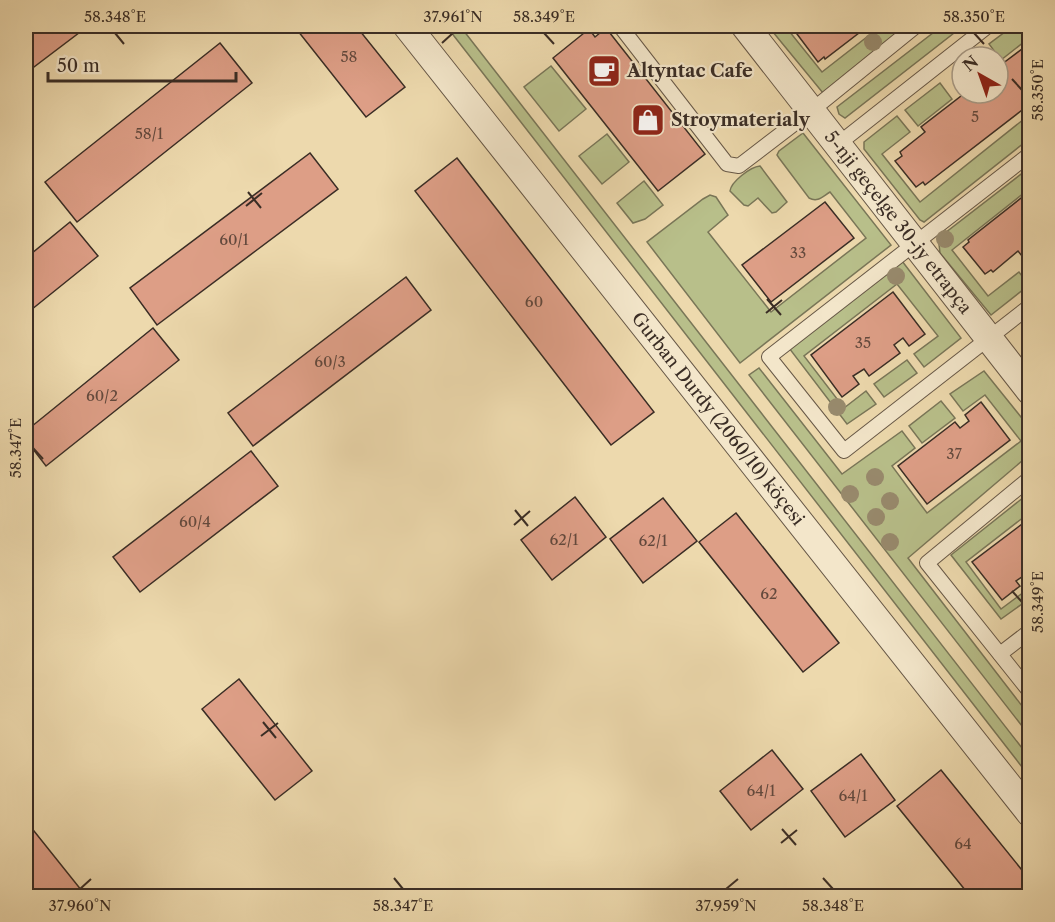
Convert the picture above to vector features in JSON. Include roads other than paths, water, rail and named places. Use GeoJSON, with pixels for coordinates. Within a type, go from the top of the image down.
{"type":"FeatureCollection","features":[{"type":"Feature","properties":{"kind":"street","name":"Gurban Durdy (2060/10) köçesi"},"geometry":{"type":"LineString","coordinates":[[409,26],[1029,813]]}},
{"type":"Feature","properties":{"kind":"street","name":"5-nji geçelge 30-jy etrapça"},"geometry":{"type":"LineString","coordinates":[[745,26],[1029,391]]}},
{"type":"Feature","properties":{"kind":"lane"},"geometry":{"type":"LineString","coordinates":[[620,26],[727,164],[739,166],[916,26]]}},
{"type":"Feature","properties":{"kind":"lane"},"geometry":{"type":"LineString","coordinates":[[837,145],[988,26]]}},
{"type":"Feature","properties":{"kind":"lane"},"geometry":{"type":"LineString","coordinates":[[1029,154],[768,357],[844,451],[1029,306]]}},
{"type":"Feature","properties":{"kind":"lane"},"geometry":{"type":"LineString","coordinates":[[1029,478],[927,563],[1029,692]]}},
{"type":"Feature","properties":{"kind":"lane"},"geometry":{"type":"LineString","coordinates":[[1000,654],[1029,631]]}},
{"type":"Feature","properties":{"kind":"place","name":"Altyntac Cafe"},"geometry":{"type":"Point","coordinates":[604,71]}},
{"type":"Feature","properties":{"kind":"place","name":"Stroymaterialy"},"geometry":{"type":"Point","coordinates":[648,120]}}]}
